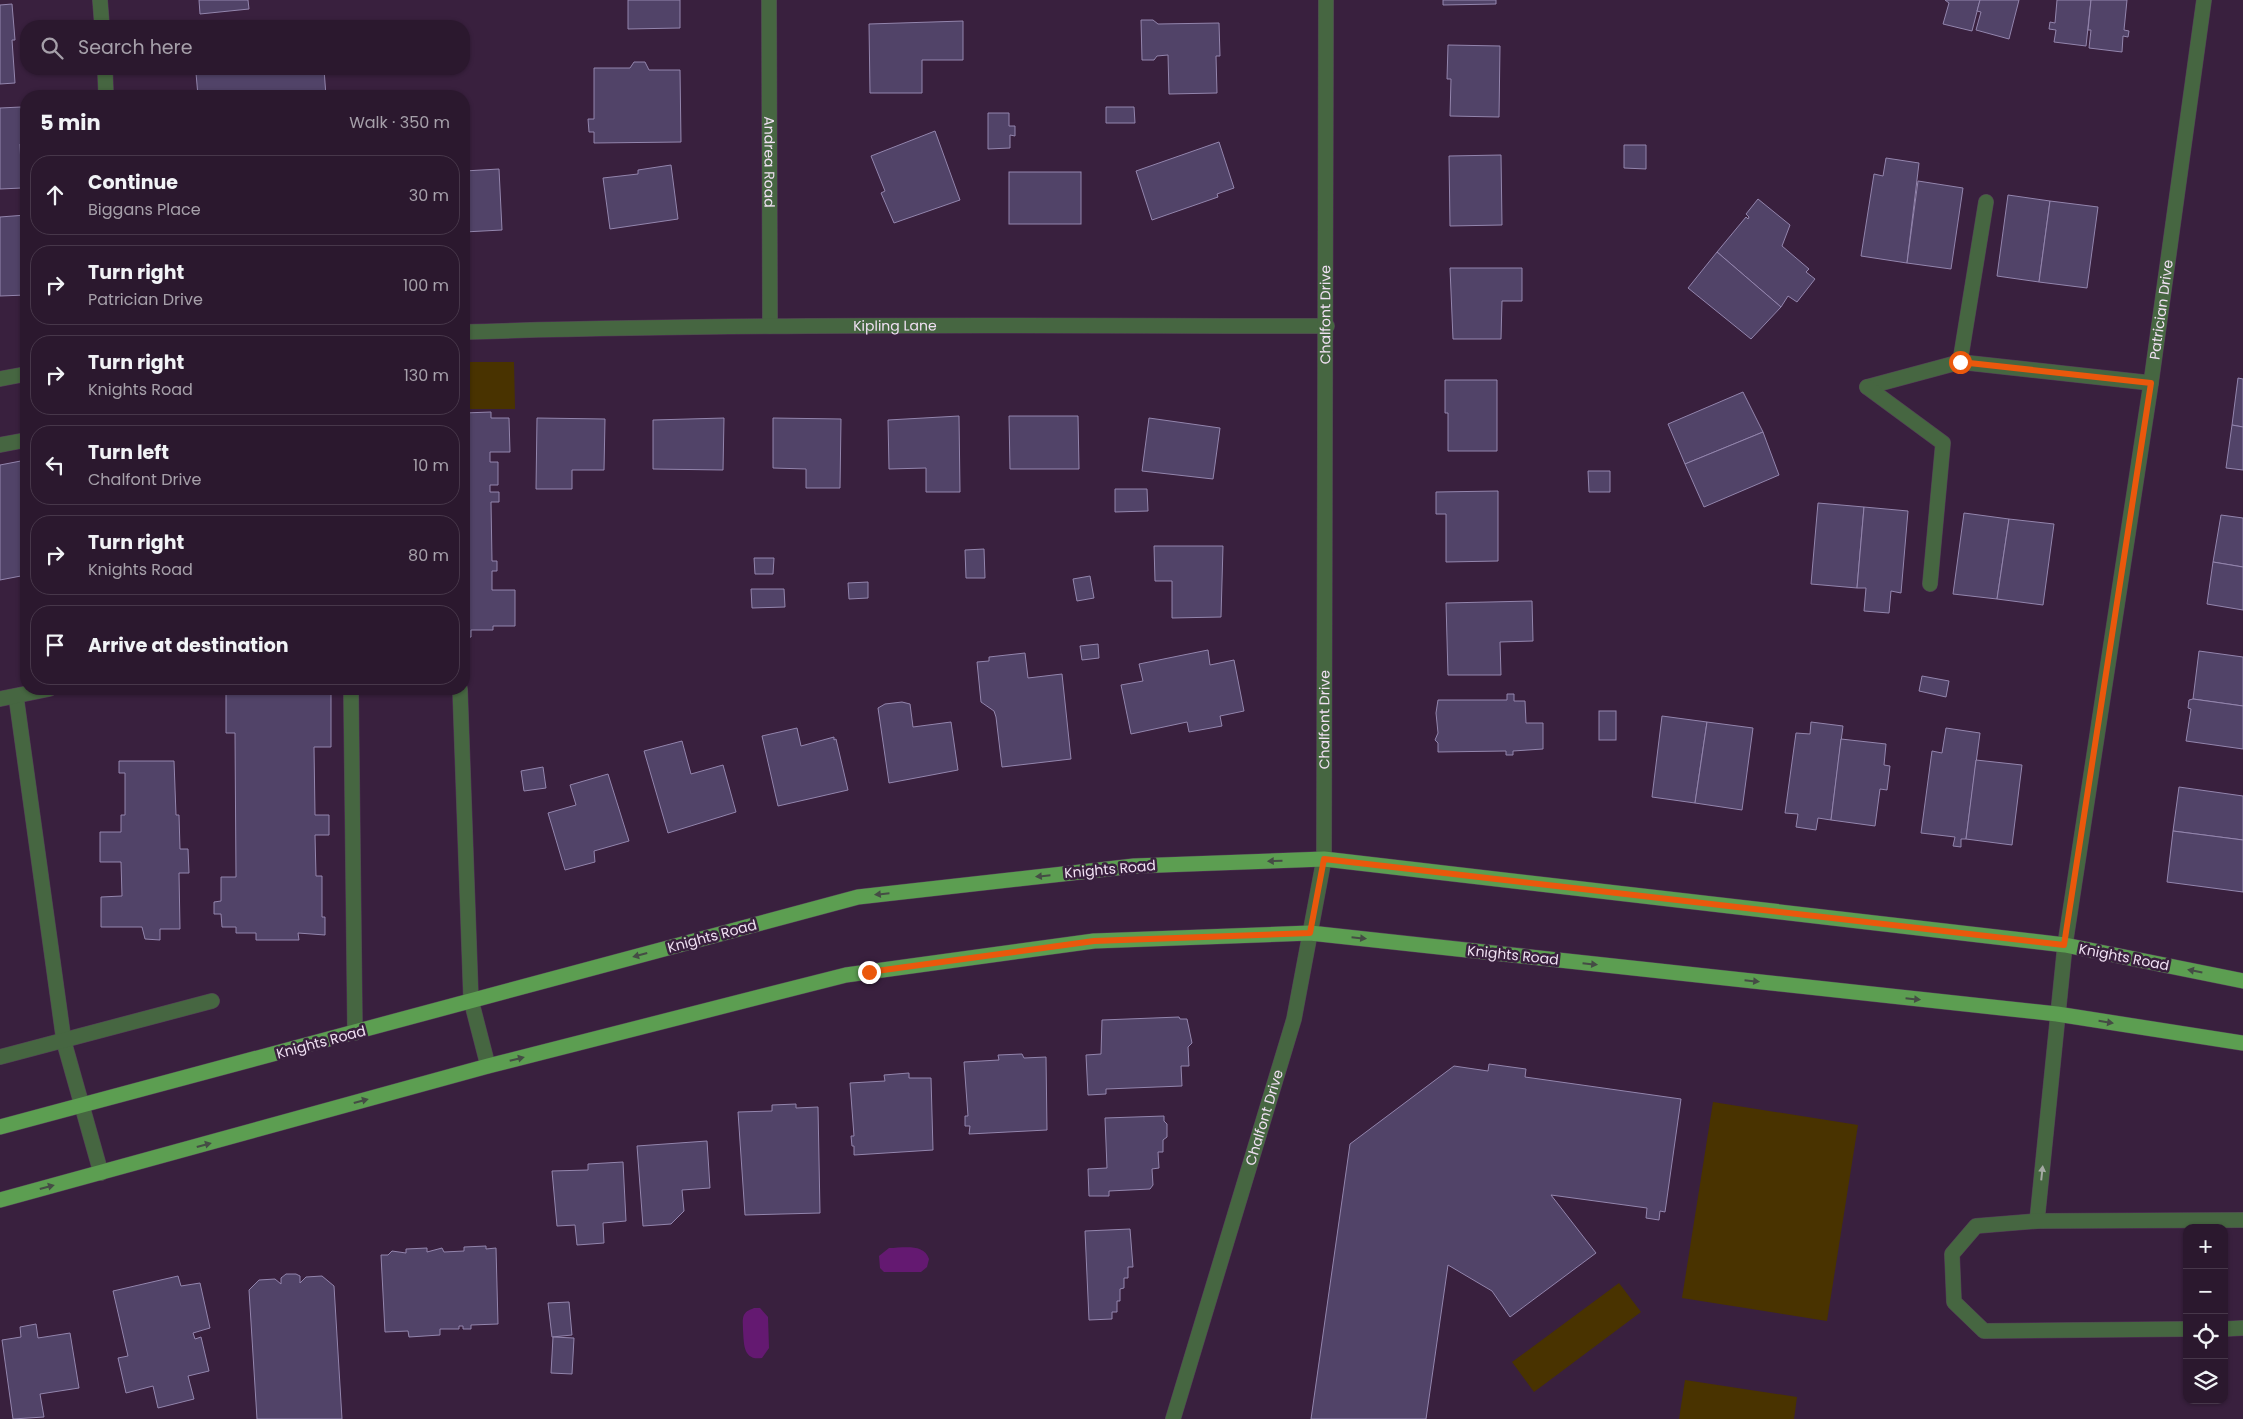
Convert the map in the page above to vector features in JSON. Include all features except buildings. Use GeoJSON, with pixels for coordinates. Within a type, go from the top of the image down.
{"type":"FeatureCollection","features":[{"type":"Feature","properties":{"kind":"main road","name":"Knights Road"},"geometry":{"type":"LineString","coordinates":[[0,1127],[858,897],[1134,866],[1324,859],[2064,945],[2243,981]]}},
{"type":"Feature","properties":{"kind":"main road","name":"Knights Road"},"geometry":{"type":"LineString","coordinates":[[0,1200],[488,1066],[846,975],[1094,941],[1310,933],[2057,1014],[2243,1042]]}},
{"type":"Feature","properties":{"kind":"street"},"geometry":{"type":"LineString","coordinates":[[100,0],[102,20]]}},
{"type":"Feature","properties":{"kind":"street","name":"Andrea Road"},"geometry":{"type":"LineString","coordinates":[[769,0],[770,326]]}},
{"type":"Feature","properties":{"kind":"street","name":"Chalfont Drive"},"geometry":{"type":"LineString","coordinates":[[1173,1419],[1294,1019],[1324,859],[1327,326],[1326,0]]}},
{"type":"Feature","properties":{"kind":"street","name":"Patrician Drive"},"geometry":{"type":"LineString","coordinates":[[2037,1221],[2064,945],[2151,383],[2204,0]]}},
{"type":"Feature","properties":{"kind":"street"},"geometry":{"type":"LineString","coordinates":[[105,75],[106,90]]}},
{"type":"Feature","properties":{"kind":"street"},"geometry":{"type":"LineString","coordinates":[[1960,362],[1986,202]]}},
{"type":"Feature","properties":{"kind":"street","name":"Kipling Lane"},"geometry":{"type":"LineString","coordinates":[[470,332],[595,327],[1327,326]]}},
{"type":"Feature","properties":{"kind":"street"},"geometry":{"type":"LineString","coordinates":[[1930,584],[1944,443],[1867,387],[1960,362],[2151,383]]}},
{"type":"Feature","properties":{"kind":"street"},"geometry":{"type":"LineString","coordinates":[[0,380],[20,375]]}},
{"type":"Feature","properties":{"kind":"street"},"geometry":{"type":"LineString","coordinates":[[0,445],[20,441]]}},
{"type":"Feature","properties":{"kind":"street"},"geometry":{"type":"LineString","coordinates":[[0,699],[21,695]]}},
{"type":"Feature","properties":{"kind":"street"},"geometry":{"type":"LineString","coordinates":[[350,695],[355,1033]]}},
{"type":"Feature","properties":{"kind":"street"},"geometry":{"type":"LineString","coordinates":[[460,695],[471,1000],[488,1066]]}},
{"type":"Feature","properties":{"kind":"street"},"geometry":{"type":"LineString","coordinates":[[16,696],[64,1042],[80,1105],[101,1173]]}},
{"type":"Feature","properties":{"kind":"street"},"geometry":{"type":"LineString","coordinates":[[0,1057],[64,1042],[212,1001]]}},
{"type":"Feature","properties":{"kind":"street"},"geometry":{"type":"LineString","coordinates":[[2183,1329],[1984,1331],[1954,1302],[1952,1254],[1976,1226],[2037,1221],[2243,1220]]}},
{"type":"Feature","properties":{"kind":"street"},"geometry":{"type":"LineString","coordinates":[[2228,1329],[2243,1328]]}},
{"type":"Feature","properties":{"kind":"shaded area"},"geometry":{"type":"Polygon","coordinates":[[[470,362],[514,362],[515,409],[470,409],[470,362]]]}},
{"type":"Feature","properties":{"kind":"shaded area"},"geometry":{"type":"Polygon","coordinates":[[[1713,1102],[1858,1125],[1827,1321],[1682,1298],[1713,1102]]]}},
{"type":"Feature","properties":{"kind":"shaded area"},"geometry":{"type":"Polygon","coordinates":[[[889,1248],[918,1248],[929,1259],[927,1267],[921,1272],[884,1272],[880,1268],[879,1256],[889,1248]]]}},
{"type":"Feature","properties":{"kind":"shaded area"},"geometry":{"type":"Polygon","coordinates":[[[1619,1283],[1641,1312],[1534,1392],[1512,1362],[1619,1283]]]}},
{"type":"Feature","properties":{"kind":"shaded area"},"geometry":{"type":"Polygon","coordinates":[[[760,1308],[768,1317],[769,1348],[762,1358],[751,1357],[744,1346],[743,1317],[747,1311],[760,1308]]]}},
{"type":"Feature","properties":{"kind":"shaded area"},"geometry":{"type":"Polygon","coordinates":[[[1685,1380],[1797,1397],[1794,1419],[1679,1419],[1685,1380]]]}},
{"type":"Feature","properties":{"kind":"route"},"geometry":{"type":"LineString","coordinates":[[869,972],[1094,941],[1310,933],[1324,859],[2064,945],[2151,383],[1960,362]]}}]}
